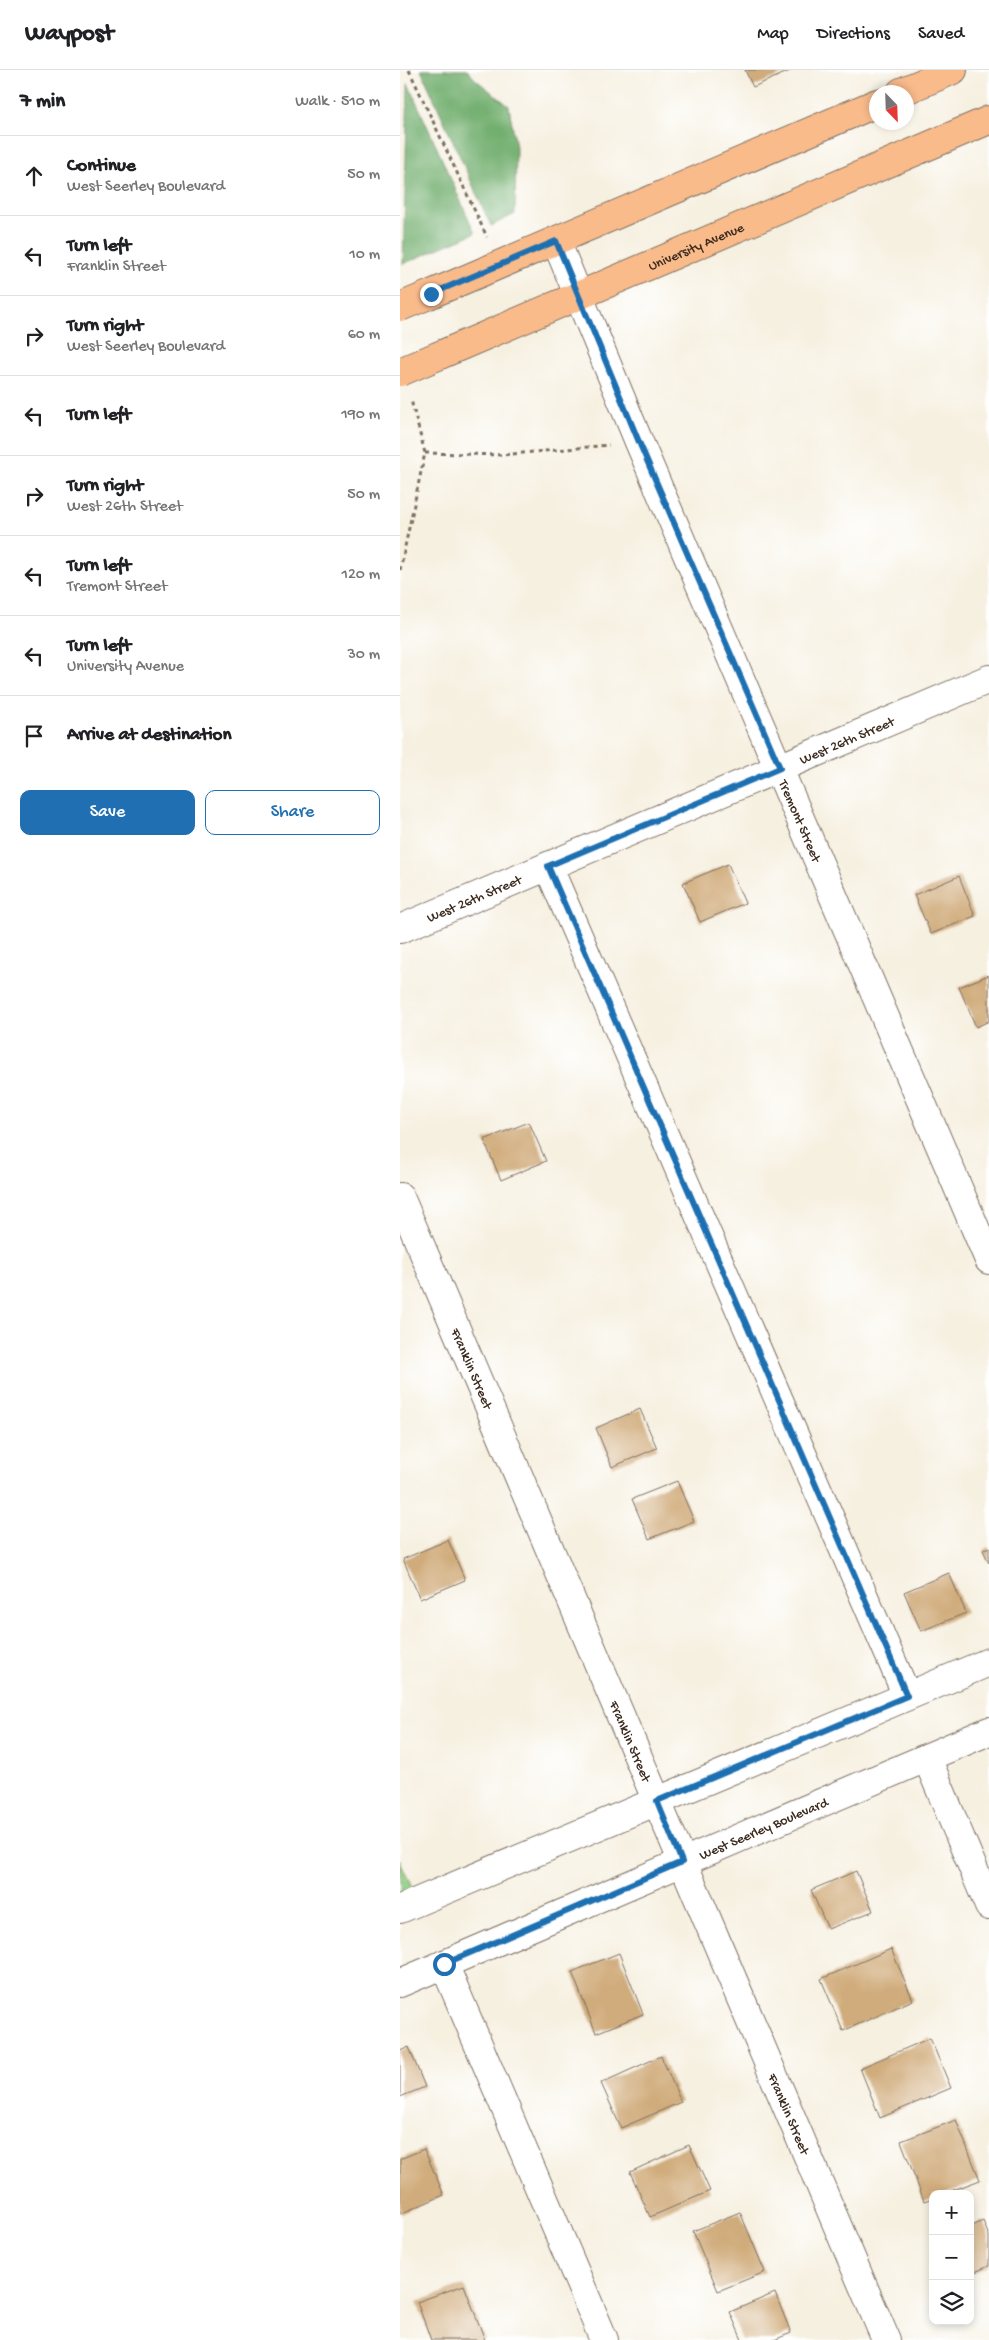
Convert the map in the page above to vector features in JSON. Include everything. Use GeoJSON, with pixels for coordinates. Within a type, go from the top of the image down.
{"type":"FeatureCollection","features":[{"type":"Feature","properties":{"kind":"main road"},"geometry":{"type":"LineString","coordinates":[[914,86],[953,70]]}},
{"type":"Feature","properties":{"kind":"main road"},"geometry":{"type":"LineString","coordinates":[[400,307],[869,106]]}},
{"type":"Feature","properties":{"kind":"main road","name":"University Avenue"},"geometry":{"type":"LineString","coordinates":[[405,382],[440,355],[989,120]]}},
{"type":"Feature","properties":{"kind":"street","name":"Tremont Street"},"geometry":{"type":"LineString","coordinates":[[556,241],[639,442],[989,1260]]}},
{"type":"Feature","properties":{"kind":"street","name":"West 26th Street"},"geometry":{"type":"LineString","coordinates":[[400,929],[989,679]]}},
{"type":"Feature","properties":{"kind":"street"},"geometry":{"type":"LineString","coordinates":[[548,866],[907,1696]]}},
{"type":"Feature","properties":{"kind":"street","name":"Franklin Street"},"geometry":{"type":"LineString","coordinates":[[400,1197],[886,2340]]}},
{"type":"Feature","properties":{"kind":"street"},"geometry":{"type":"LineString","coordinates":[[400,1909],[989,1662]]}},
{"type":"Feature","properties":{"kind":"street","name":"West Seerley Boulevard"},"geometry":{"type":"LineString","coordinates":[[400,1983],[989,1731]]}},
{"type":"Feature","properties":{"kind":"street"},"geometry":{"type":"LineString","coordinates":[[927,1758],[989,1906]]}},
{"type":"Feature","properties":{"kind":"street"},"geometry":{"type":"LineString","coordinates":[[444,1964],[604,2340]]}},
{"type":"Feature","properties":{"kind":"path"},"geometry":{"type":"LineString","coordinates":[[409,70],[489,243]]}},
{"type":"Feature","properties":{"kind":"path"},"geometry":{"type":"LineString","coordinates":[[400,570],[425,453],[405,382]]}},
{"type":"Feature","properties":{"kind":"path"},"geometry":{"type":"LineString","coordinates":[[425,453],[502,456],[639,442]]}},
{"type":"Feature","properties":{"kind":"green space"},"geometry":{"type":"Polygon","coordinates":[[[421,70],[467,70],[475,79],[509,106],[516,147],[515,214],[491,226],[421,70]]]}},
{"type":"Feature","properties":{"kind":"green space"},"geometry":{"type":"Polygon","coordinates":[[[408,83],[475,233],[403,264],[408,83]]]}},
{"type":"Feature","properties":{"kind":"green space"},"geometry":{"type":"Polygon","coordinates":[[[400,1860],[418,1902],[400,1912],[400,1860]]]}},
{"type":"Feature","properties":{"kind":"building"},"geometry":{"type":"Polygon","coordinates":[[[745,70],[792,70],[753,87],[745,70]]]}},
{"type":"Feature","properties":{"kind":"building"},"geometry":{"type":"Polygon","coordinates":[[[728,864],[745,903],[700,922],[683,883],[728,864]]]}},
{"type":"Feature","properties":{"kind":"building"},"geometry":{"type":"Polygon","coordinates":[[[959,876],[975,916],[931,934],[914,895],[959,876]]]}},
{"type":"Feature","properties":{"kind":"building"},"geometry":{"type":"Polygon","coordinates":[[[989,975],[989,1021],[976,1027],[959,987],[989,975]]]}},
{"type":"Feature","properties":{"kind":"building"},"geometry":{"type":"Polygon","coordinates":[[[529,1122],[546,1161],[501,1180],[484,1140],[529,1122]]]}},
{"type":"Feature","properties":{"kind":"building"},"geometry":{"type":"Polygon","coordinates":[[[640,1409],[657,1448],[612,1467],[596,1428],[640,1409]]]}},
{"type":"Feature","properties":{"kind":"building"},"geometry":{"type":"Polygon","coordinates":[[[677,1481],[694,1521],[649,1539],[632,1499],[677,1481]]]}},
{"type":"Feature","properties":{"kind":"building"},"geometry":{"type":"Polygon","coordinates":[[[448,1540],[465,1580],[420,1599],[403,1559],[448,1540]]]}},
{"type":"Feature","properties":{"kind":"building"},"geometry":{"type":"Polygon","coordinates":[[[989,1547],[989,1563],[983,1550],[989,1547]]]}},
{"type":"Feature","properties":{"kind":"building"},"geometry":{"type":"Polygon","coordinates":[[[949,1573],[966,1613],[921,1631],[904,1592],[949,1573]]]}},
{"type":"Feature","properties":{"kind":"building"},"geometry":{"type":"Polygon","coordinates":[[[856,1871],[873,1911],[828,1929],[811,1890],[856,1871]]]}},
{"type":"Feature","properties":{"kind":"building"},"geometry":{"type":"Polygon","coordinates":[[[891,1949],[913,2000],[843,2031],[821,1979],[891,1949]]]}},
{"type":"Feature","properties":{"kind":"building"},"geometry":{"type":"Polygon","coordinates":[[[619,1953],[643,2014],[596,2033],[572,1972],[619,1953]]]}},
{"type":"Feature","properties":{"kind":"building"},"geometry":{"type":"Polygon","coordinates":[[[930,2038],[951,2088],[880,2118],[860,2068],[930,2038]]]}},
{"type":"Feature","properties":{"kind":"building"},"geometry":{"type":"Polygon","coordinates":[[[409,2047],[425,2087],[400,2097],[400,2051],[409,2047]]]}},
{"type":"Feature","properties":{"kind":"building"},"geometry":{"type":"Polygon","coordinates":[[[661,2056],[681,2102],[621,2128],[601,2083],[661,2056]]]}},
{"type":"Feature","properties":{"kind":"building"},"geometry":{"type":"Polygon","coordinates":[[[956,2120],[980,2180],[954,2190],[929,2190],[929,2199],[924,2201],[901,2141],[956,2120]]]}},
{"type":"Feature","properties":{"kind":"building"},"geometry":{"type":"Polygon","coordinates":[[[689,2145],[710,2191],[650,2217],[630,2172],[689,2145]]]}},
{"type":"Feature","properties":{"kind":"building"},"geometry":{"type":"Polygon","coordinates":[[[424,2149],[444,2195],[400,2214],[400,2159],[424,2149]]]}},
{"type":"Feature","properties":{"kind":"building"},"geometry":{"type":"Polygon","coordinates":[[[740,2212],[765,2272],[718,2291],[693,2231],[740,2212]]]}},
{"type":"Feature","properties":{"kind":"building"},"geometry":{"type":"Polygon","coordinates":[[[983,2221],[989,2236],[989,2266],[974,2272],[974,2235],[974,2225],[983,2221]]]}},
{"type":"Feature","properties":{"kind":"building"},"geometry":{"type":"Polygon","coordinates":[[[464,2285],[485,2340],[431,2340],[417,2302],[464,2285]]]}},
{"type":"Feature","properties":{"kind":"building"},"geometry":{"type":"Polygon","coordinates":[[[775,2293],[791,2333],[774,2340],[742,2340],[730,2312],[775,2293]]]}},
{"type":"Feature","properties":{"kind":"route"},"geometry":{"type":"LineString","coordinates":[[431,294],[556,241],[639,442],[780,768],[548,866],[907,1696],[657,1801],[682,1862],[444,1964]]}}]}
